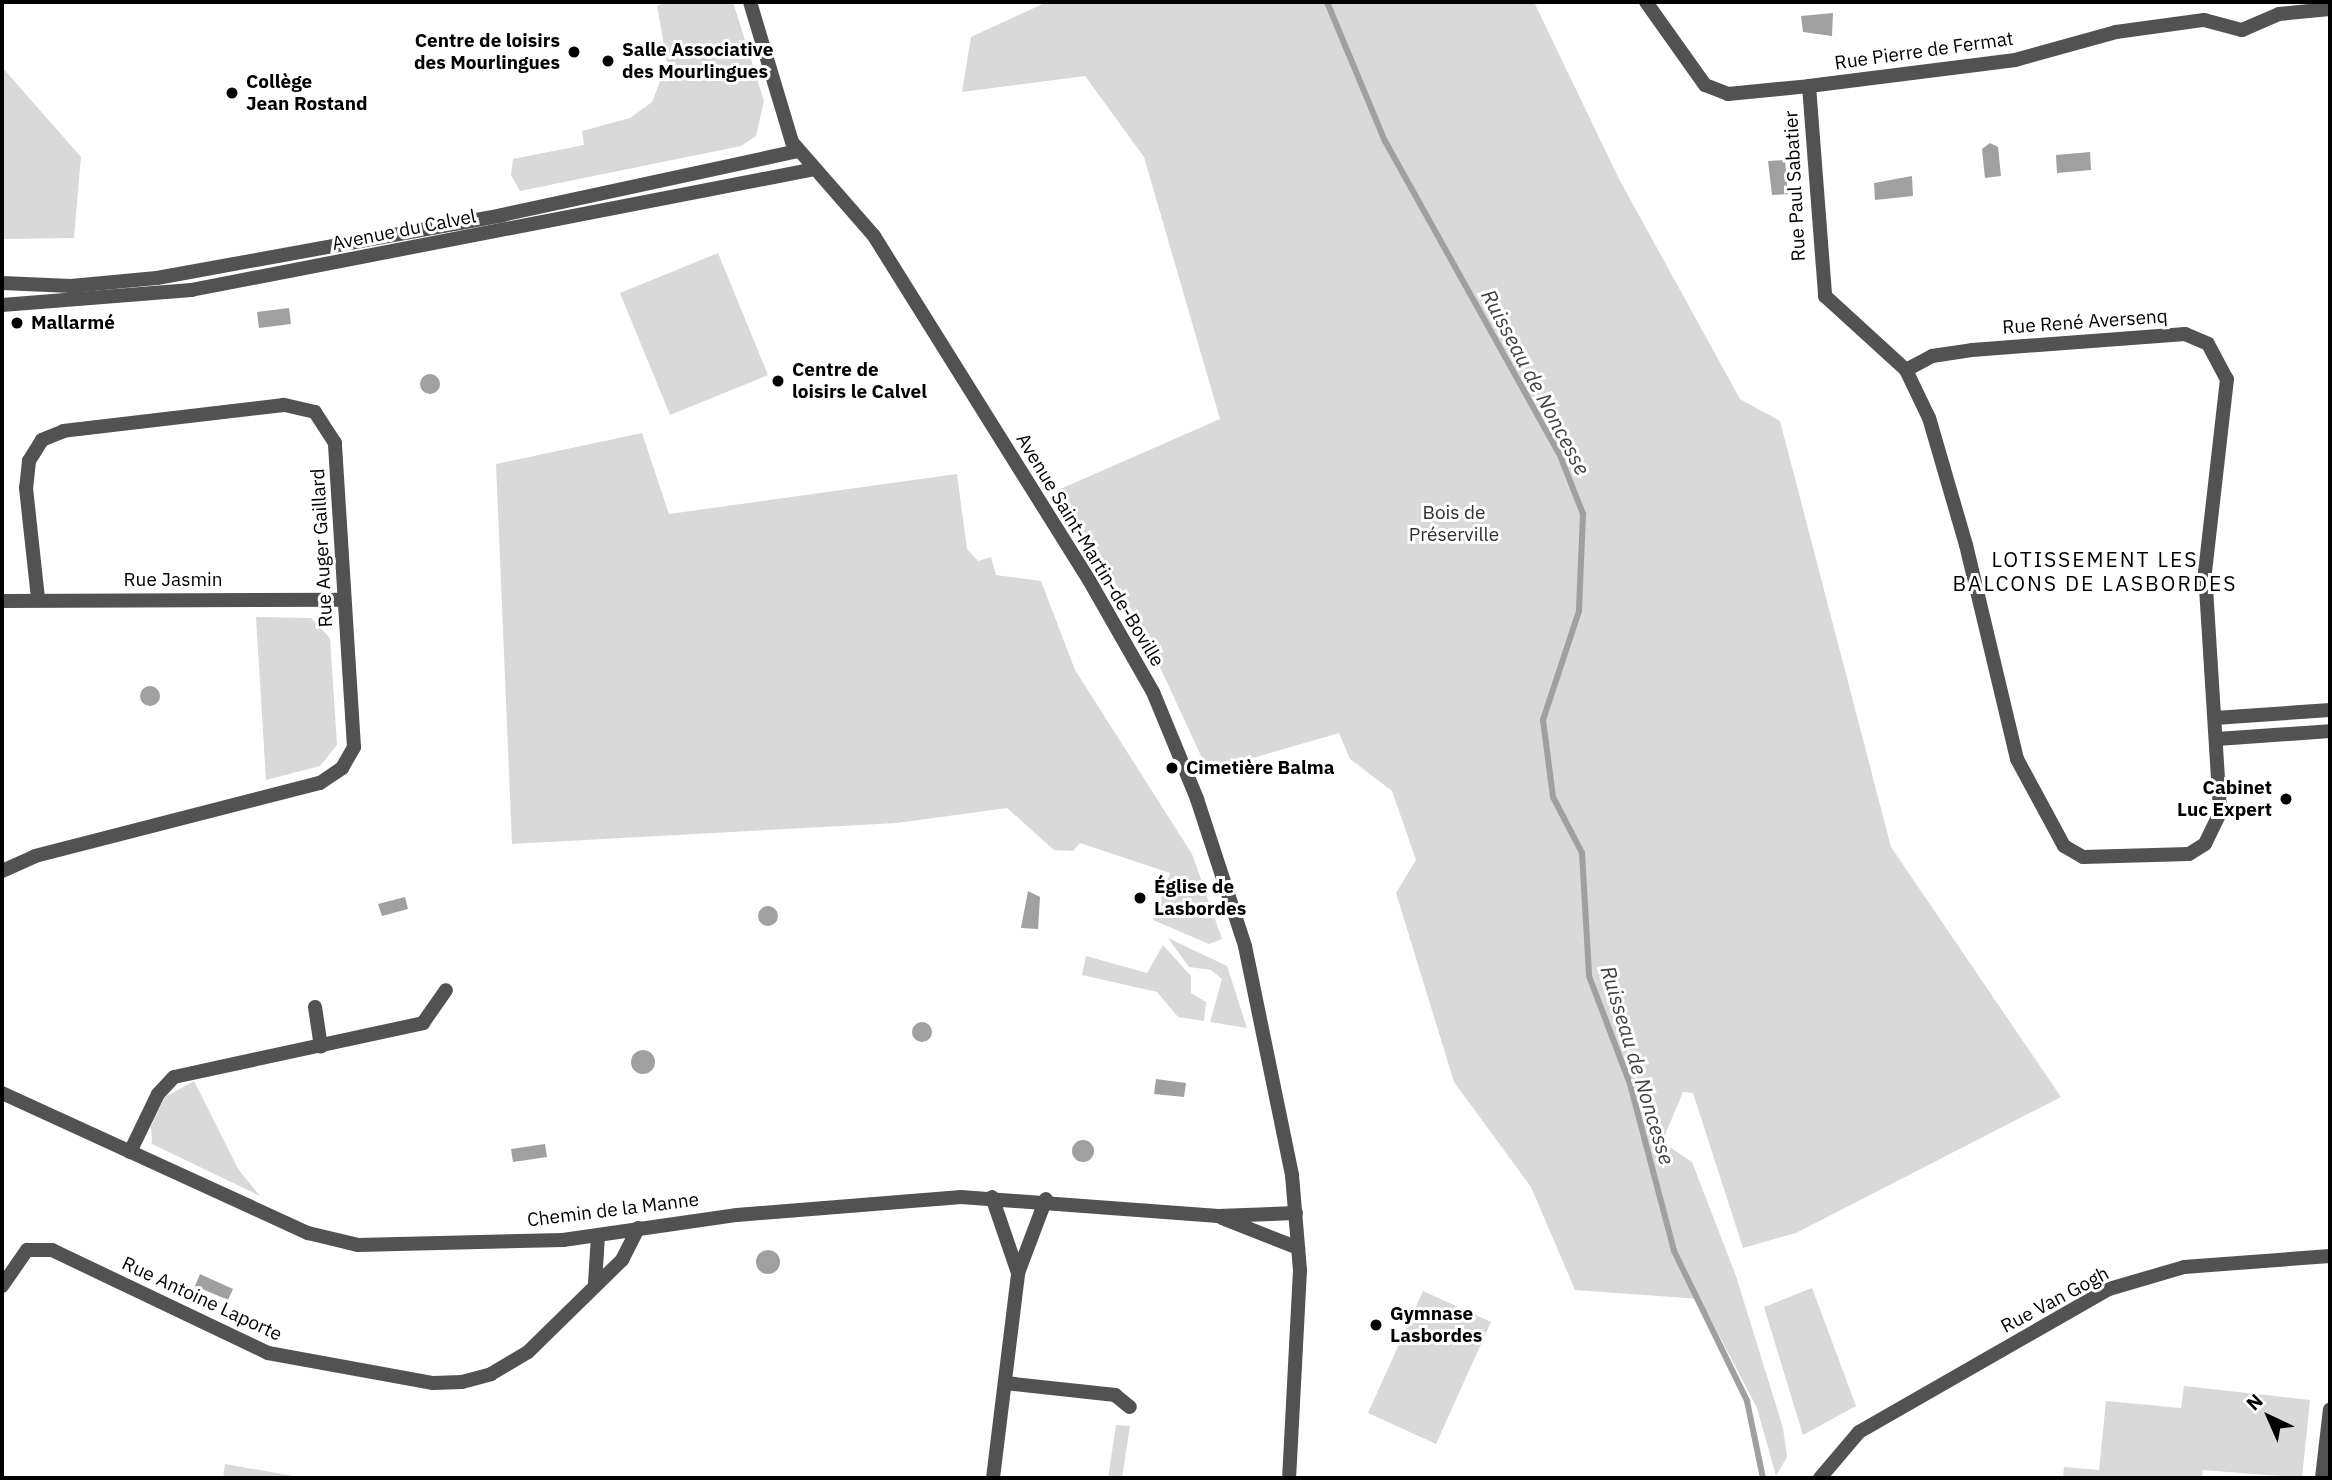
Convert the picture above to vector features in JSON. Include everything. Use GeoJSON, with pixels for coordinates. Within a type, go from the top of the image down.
{"type":"FeatureCollection","features":[{"type":"Feature","properties":{"kind":"street","name":"Avenue Saint-Martin-de-Boville"},"geometry":{"type":"LineString","coordinates":[[750,2],[797,151],[810,170],[849,203],[874,236],[1153,692],[1245,946],[1296,1213],[1298,1248],[1289,1478]]}},
{"type":"Feature","properties":{"kind":"street","name":"Rue Paul Sabatier"},"geometry":{"type":"LineString","coordinates":[[1646,2],[1705,85],[1728,94],[1809,86],[1825,296],[1906,370]]}},
{"type":"Feature","properties":{"kind":"street","name":"Rue Pierre de Fermat"},"geometry":{"type":"LineString","coordinates":[[1809,86],[2015,60],[2116,32],[2204,20],[2242,30],[2279,14],[2330,9]]}},
{"type":"Feature","properties":{"kind":"street","name":"Avenue du Calvel"},"geometry":{"type":"LineString","coordinates":[[2,284],[71,286],[158,278],[502,215],[797,151]]}},
{"type":"Feature","properties":{"kind":"street","name":"Avenue du Calvel"},"geometry":{"type":"LineString","coordinates":[[2,305],[191,290],[810,170]]}},
{"type":"Feature","properties":{"kind":"street","name":"Rue René Aversenq"},"geometry":{"type":"LineString","coordinates":[[2185,334],[2208,344],[2227,380],[2205,572],[2220,813],[2205,845],[2189,854],[2107,860],[2064,846],[2024,778],[1929,418],[1906,370],[1932,356],[1972,350],[2185,334]]}},
{"type":"Feature","properties":{"kind":"street","name":"Rue Auger Gaillard"},"geometry":{"type":"LineString","coordinates":[[2,871],[34,856],[320,783],[342,768],[354,747],[335,443],[315,412],[284,405],[64,431],[42,440],[29,461],[26,488],[38,598]]}},
{"type":"Feature","properties":{"kind":"street","name":"Rue Jasmin"},"geometry":{"type":"LineString","coordinates":[[2,601],[38,598],[343,600]]}},
{"type":"Feature","properties":{"kind":"street"},"geometry":{"type":"LineString","coordinates":[[2215,718],[2330,710]]}},
{"type":"Feature","properties":{"kind":"street"},"geometry":{"type":"LineString","coordinates":[[2217,738],[2330,731]]}},
{"type":"Feature","properties":{"kind":"street"},"geometry":{"type":"LineString","coordinates":[[130,1153],[158,1094],[174,1077],[423,1023],[446,990]]}},
{"type":"Feature","properties":{"kind":"street"},"geometry":{"type":"LineString","coordinates":[[315,1007],[321,1047]]}},
{"type":"Feature","properties":{"kind":"street","name":"Chemin de la Manne"},"geometry":{"type":"LineString","coordinates":[[2,1093],[130,1153],[333,1241],[598,1234],[836,1205],[992,1197],[1046,1199],[1218,1216],[1296,1213]]}},
{"type":"Feature","properties":{"kind":"street"},"geometry":{"type":"LineString","coordinates":[[992,1197],[1017,1273]]}},
{"type":"Feature","properties":{"kind":"street"},"geometry":{"type":"LineString","coordinates":[[993,1478],[1017,1273],[1046,1199]]}},
{"type":"Feature","properties":{"kind":"street","name":"Chemin de la Manne"},"geometry":{"type":"LineString","coordinates":[[1218,1216],[1298,1248]]}},
{"type":"Feature","properties":{"kind":"street","name":"Rue Antoine Laporte"},"geometry":{"type":"LineString","coordinates":[[2,1286],[27,1250],[52,1250],[268,1353],[433,1383],[463,1382],[510,1364],[631,1249],[638,1228]]}},
{"type":"Feature","properties":{"kind":"street"},"geometry":{"type":"LineString","coordinates":[[595,1283],[598,1234]]}},
{"type":"Feature","properties":{"kind":"street","name":"Rue Van Gogh"},"geometry":{"type":"LineString","coordinates":[[1820,1478],[1829,1461],[1859,1432],[2109,1289],[2185,1267],[2330,1256]]}},
{"type":"Feature","properties":{"kind":"street"},"geometry":{"type":"LineString","coordinates":[[1005,1383],[1115,1395],[1130,1407]]}},
{"type":"Feature","properties":{"kind":"street"},"geometry":{"type":"LineString","coordinates":[[2322,1478],[2330,1409]]}},
{"type":"Feature","properties":{"kind":"green space"},"geometry":{"type":"Polygon","coordinates":[[[668,2],[733,2],[764,101],[756,136],[741,146],[520,191],[511,175],[513,159],[584,145],[582,131],[630,118],[652,102],[667,63],[657,6],[668,2]]]}},
{"type":"Feature","properties":{"kind":"green space","name":"Bois de Préserville"},"geometry":{"type":"Polygon","coordinates":[[[1047,2],[1534,2],[1619,179],[1740,399],[1780,421],[1891,847],[2061,1097],[1796,1233],[1743,1248],[1693,1093],[1683,1092],[1662,1142],[1692,1162],[1736,1276],[1783,1428],[1787,1457],[1776,1476],[1757,1408],[1700,1299],[1575,1290],[1531,1187],[1454,1082],[1396,893],[1416,860],[1392,791],[1350,759],[1339,733],[1208,771],[1139,622],[1058,490],[1220,419],[1144,157],[1085,76],[962,92],[971,37],[1047,2]]]}},
{"type":"Feature","properties":{"kind":"green space"},"geometry":{"type":"Polygon","coordinates":[[[2,67],[81,157],[74,238],[2,239],[2,67]]]}},
{"type":"Feature","properties":{"kind":"green space"},"geometry":{"type":"Polygon","coordinates":[[[718,253],[768,375],[670,415],[620,293],[718,253]]]}},
{"type":"Feature","properties":{"kind":"green space"},"geometry":{"type":"Polygon","coordinates":[[[642,433],[669,514],[957,474],[967,549],[978,561],[991,557],[996,575],[1041,581],[1075,670],[1192,854],[1222,939],[1209,944],[1153,920],[1170,873],[1080,843],[1073,851],[1054,850],[1007,808],[897,823],[512,844],[496,464],[642,433]]]}},
{"type":"Feature","properties":{"kind":"green space"},"geometry":{"type":"Polygon","coordinates":[[[256,617],[311,618],[330,638],[337,745],[320,766],[266,780],[256,617]]]}},
{"type":"Feature","properties":{"kind":"green space"},"geometry":{"type":"Polygon","coordinates":[[[1168,938],[1227,966],[1247,1028],[1210,1022],[1222,979],[1211,970],[1189,967],[1168,938]]]}},
{"type":"Feature","properties":{"kind":"green space"},"geometry":{"type":"Polygon","coordinates":[[[1163,945],[1191,976],[1191,993],[1206,1002],[1204,1021],[1178,1017],[1157,992],[1082,975],[1086,956],[1147,973],[1163,945]]]}},
{"type":"Feature","properties":{"kind":"green space"},"geometry":{"type":"Polygon","coordinates":[[[194,1081],[238,1169],[260,1196],[152,1144],[151,1126],[165,1097],[194,1081]]]}},
{"type":"Feature","properties":{"kind":"green space"},"geometry":{"type":"Polygon","coordinates":[[[1812,1288],[1856,1406],[1803,1435],[1764,1307],[1812,1288]]]}},
{"type":"Feature","properties":{"kind":"green space"},"geometry":{"type":"Polygon","coordinates":[[[1423,1291],[1491,1322],[1436,1444],[1368,1413],[1423,1291]]]}},
{"type":"Feature","properties":{"kind":"green space"},"geometry":{"type":"Polygon","coordinates":[[[2184,1386],[2310,1400],[2302,1478],[2203,1470],[2202,1478],[2063,1478],[2064,1467],[2099,1470],[2106,1401],[2181,1408],[2184,1386]]]}},
{"type":"Feature","properties":{"kind":"green space"},"geometry":{"type":"Polygon","coordinates":[[[1116,1425],[1130,1426],[1122,1478],[1108,1478],[1116,1425]]]}},
{"type":"Feature","properties":{"kind":"green space"},"geometry":{"type":"Polygon","coordinates":[[[225,1464],[305,1478],[223,1478],[225,1464]]]}},
{"type":"Feature","properties":{"kind":"shaded area"},"geometry":{"type":"Polygon","coordinates":[[[1833,13],[1832,36],[1803,32],[1801,16],[1833,13]]]}},
{"type":"Feature","properties":{"kind":"shaded area"},"geometry":{"type":"Polygon","coordinates":[[[1990,143],[1998,147],[2001,176],[1985,178],[1982,149],[1990,143]]]}},
{"type":"Feature","properties":{"kind":"shaded area"},"geometry":{"type":"Polygon","coordinates":[[[2090,152],[2091,170],[2057,173],[2056,155],[2090,152]]]}},
{"type":"Feature","properties":{"kind":"shaded area"},"geometry":{"type":"Polygon","coordinates":[[[1785,160],[1788,194],[1772,195],[1768,161],[1785,160]]]}},
{"type":"Feature","properties":{"kind":"shaded area"},"geometry":{"type":"Polygon","coordinates":[[[1912,176],[1913,196],[1875,200],[1874,183],[1912,176]]]}},
{"type":"Feature","properties":{"kind":"shaded area"},"geometry":{"type":"Polygon","coordinates":[[[289,308],[291,324],[259,328],[257,312],[289,308]]]}},
{"type":"Feature","properties":{"kind":"shaded area"},"geometry":{"type":"Polygon","coordinates":[[[426,374],[434,374],[440,384],[434,394],[426,394],[420,388],[420,380],[426,374]]]}},
{"type":"Feature","properties":{"kind":"shaded area"},"geometry":{"type":"Polygon","coordinates":[[[146,686],[154,686],[160,696],[154,706],[146,706],[140,700],[140,692],[146,686]]]}},
{"type":"Feature","properties":{"kind":"shaded area"},"geometry":{"type":"Polygon","coordinates":[[[1028,891],[1040,897],[1038,929],[1021,928],[1028,891]]]}},
{"type":"Feature","properties":{"kind":"shaded area"},"geometry":{"type":"Polygon","coordinates":[[[405,897],[408,909],[382,916],[378,904],[405,897]]]}},
{"type":"Feature","properties":{"kind":"shaded area"},"geometry":{"type":"Polygon","coordinates":[[[764,906],[772,906],[778,916],[772,926],[764,926],[758,920],[758,912],[764,906]]]}},
{"type":"Feature","properties":{"kind":"shaded area"},"geometry":{"type":"Polygon","coordinates":[[[922,1022],[929,1025],[932,1032],[929,1039],[922,1042],[915,1039],[912,1032],[915,1025],[922,1022]]]}},
{"type":"Feature","properties":{"kind":"shaded area"},"geometry":{"type":"Polygon","coordinates":[[[643,1050],[652,1053],[655,1062],[652,1071],[643,1074],[634,1071],[631,1062],[634,1053],[643,1050]]]}},
{"type":"Feature","properties":{"kind":"shaded area"},"geometry":{"type":"Polygon","coordinates":[[[1156,1079],[1186,1083],[1184,1097],[1154,1094],[1156,1079]]]}},
{"type":"Feature","properties":{"kind":"shaded area"},"geometry":{"type":"Polygon","coordinates":[[[1083,1140],[1091,1143],[1094,1151],[1091,1159],[1083,1162],[1075,1159],[1072,1151],[1075,1143],[1083,1140]]]}},
{"type":"Feature","properties":{"kind":"shaded area"},"geometry":{"type":"Polygon","coordinates":[[[545,1144],[547,1157],[513,1162],[511,1149],[545,1144]]]}},
{"type":"Feature","properties":{"kind":"shaded area"},"geometry":{"type":"Polygon","coordinates":[[[768,1250],[779,1257],[780,1262],[773,1273],[768,1274],[757,1267],[756,1262],[763,1251],[768,1250]]]}},
{"type":"Feature","properties":{"kind":"shaded area"},"geometry":{"type":"Polygon","coordinates":[[[200,1274],[233,1289],[228,1300],[195,1286],[200,1274]]]}},
{"type":"Feature","properties":{"kind":"waterway","name":"Ruisseau de Noncesse"},"geometry":{"type":"LineString","coordinates":[[1327,2],[1385,141],[1559,453],[1583,514],[1579,611],[1543,720],[1553,797],[1582,853],[1589,976],[1630,1084],[1674,1251],[1747,1401],[1763,1478]]}},
{"type":"Feature","properties":{"kind":"place","name":"Centre de loisirs des Mourlingues"},"geometry":{"type":"Point","coordinates":[574,52]}},
{"type":"Feature","properties":{"kind":"place","name":"Salle Associative des Mourlingues"},"geometry":{"type":"Point","coordinates":[608,61]}},
{"type":"Feature","properties":{"kind":"place","name":"Collège Jean Rostand"},"geometry":{"type":"Point","coordinates":[232,93]}},
{"type":"Feature","properties":{"kind":"place","name":"Mallarmé"},"geometry":{"type":"Point","coordinates":[17,323]}},
{"type":"Feature","properties":{"kind":"place","name":"Centre de loisirs le Calvel"},"geometry":{"type":"Point","coordinates":[778,381]}},
{"type":"Feature","properties":{"kind":"place","name":"Cimetière Balma"},"geometry":{"type":"Point","coordinates":[1172,768]}},
{"type":"Feature","properties":{"kind":"place","name":"Cabinet Luc Expert"},"geometry":{"type":"Point","coordinates":[2286,799]}},
{"type":"Feature","properties":{"kind":"place","name":"Église de Lasbordes"},"geometry":{"type":"Point","coordinates":[1140,898]}},
{"type":"Feature","properties":{"kind":"place","name":"Gymnase Lasbordes"},"geometry":{"type":"Point","coordinates":[1376,1325]}},
{"type":"Feature","properties":{"kind":"district","name":"LOTISSEMENT LES BALCONS DE LASBORDES"},"geometry":{"type":"Point","coordinates":[2095,571]}}]}
